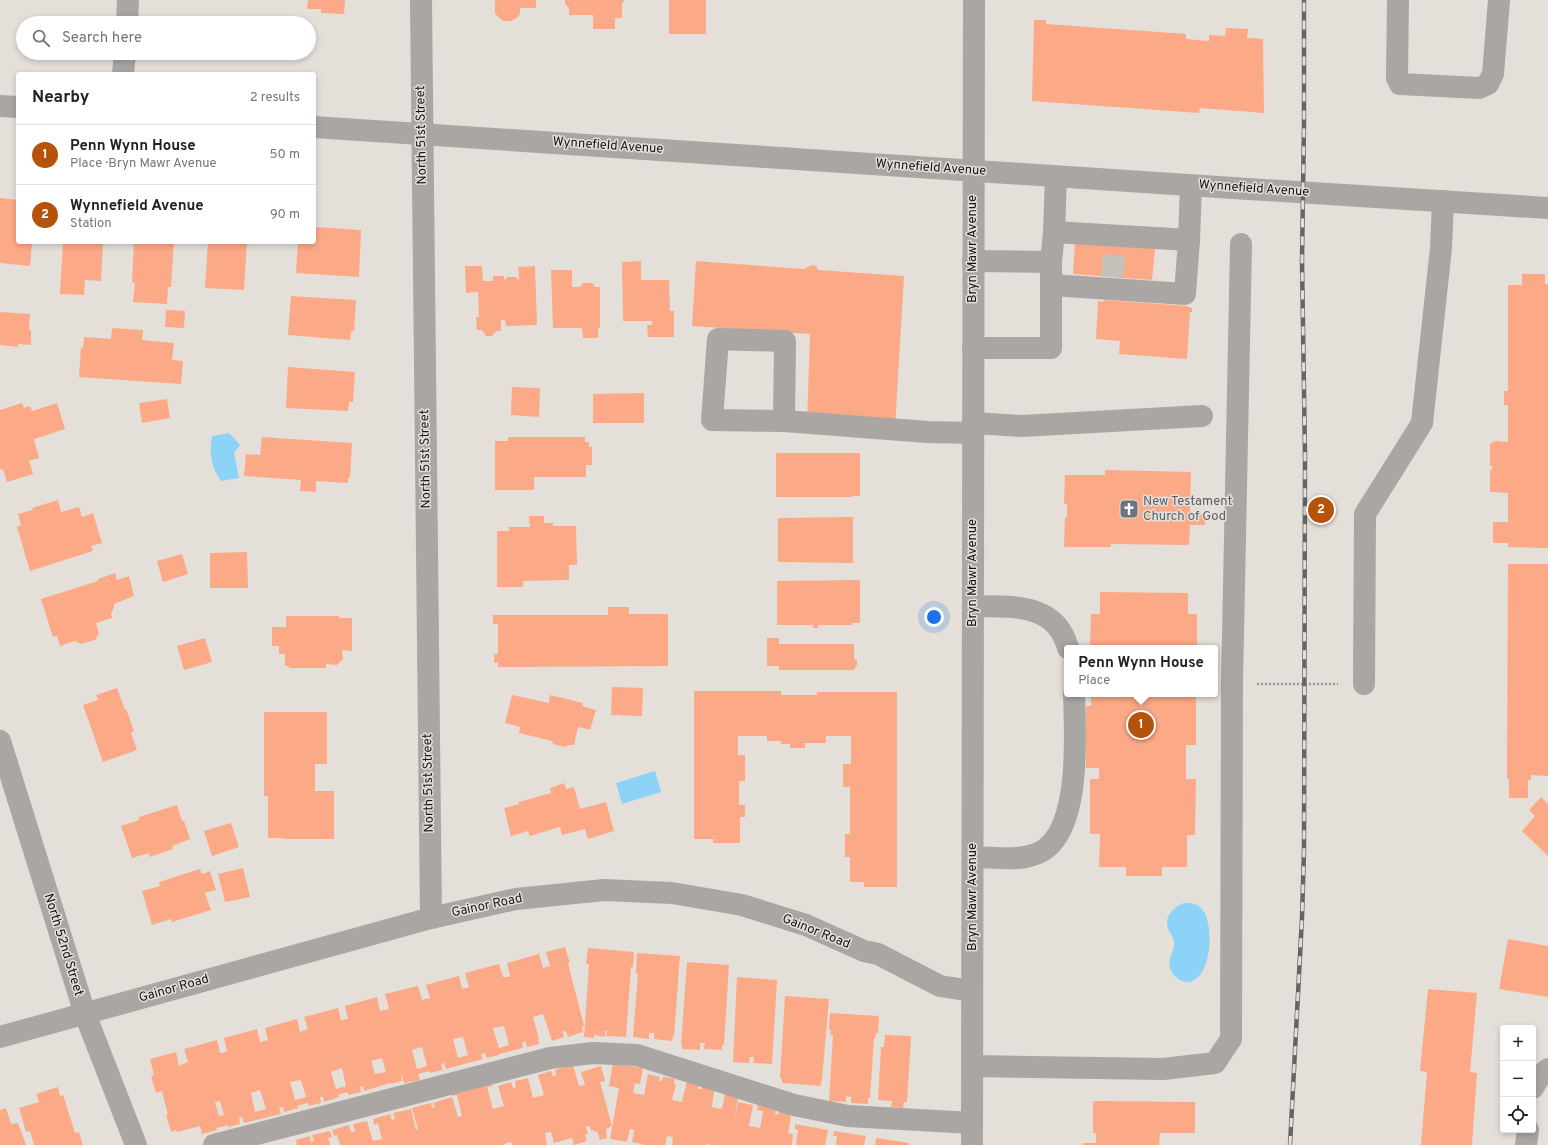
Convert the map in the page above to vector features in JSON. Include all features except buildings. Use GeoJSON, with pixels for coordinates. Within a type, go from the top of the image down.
{"type":"FeatureCollection","features":[{"type":"Feature","properties":{"kind":"street"},"geometry":{"type":"LineString","coordinates":[[127,16],[128,0]]}},
{"type":"Feature","properties":{"kind":"street","name":"North 51st Street"},"geometry":{"type":"LineString","coordinates":[[421,0],[430,918]]}},
{"type":"Feature","properties":{"kind":"street","name":"Bryn Mawr Avenue"},"geometry":{"type":"LineString","coordinates":[[972,1145],[974,0]]}},
{"type":"Feature","properties":{"kind":"street"},"geometry":{"type":"LineString","coordinates":[[1398,0],[1397,78],[1400,84],[1479,88],[1488,84],[1493,74],[1500,0]]}},
{"type":"Feature","properties":{"kind":"street"},"geometry":{"type":"LineString","coordinates":[[123,72],[124,60]]}},
{"type":"Feature","properties":{"kind":"street"},"geometry":{"type":"LineString","coordinates":[[0,106],[16,107]]}},
{"type":"Feature","properties":{"kind":"street","name":"Wynnefield Avenue"},"geometry":{"type":"LineString","coordinates":[[316,127],[973,170],[1191,186],[1548,208]]}},
{"type":"Feature","properties":{"kind":"street"},"geometry":{"type":"LineString","coordinates":[[973,348],[1051,348],[1051,262],[1054,232],[1056,176]]}},
{"type":"Feature","properties":{"kind":"street"},"geometry":{"type":"LineString","coordinates":[[1052,285],[1112,283],[1186,294],[1191,186]]}},
{"type":"Feature","properties":{"kind":"street"},"geometry":{"type":"LineString","coordinates":[[1364,684],[1365,514],[1422,423],[1441,248],[1443,201]]}},
{"type":"Feature","properties":{"kind":"street"},"geometry":{"type":"LineString","coordinates":[[1054,232],[1115,241],[1189,240]]}},
{"type":"Feature","properties":{"kind":"street"},"geometry":{"type":"LineString","coordinates":[[973,1066],[1163,1069],[1215,1063],[1231,1039],[1232,684],[1241,244]]}},
{"type":"Feature","properties":{"kind":"street"},"geometry":{"type":"LineString","coordinates":[[973,261],[1051,262]]}},
{"type":"Feature","properties":{"kind":"street"},"geometry":{"type":"LineString","coordinates":[[784,421],[785,341],[718,339],[712,420],[784,421],[927,432],[973,428],[1202,416]]}},
{"type":"Feature","properties":{"kind":"street"},"geometry":{"type":"LineString","coordinates":[[974,606],[1022,608],[1036,611],[1047,617],[1058,628],[1066,645]]}},
{"type":"Feature","properties":{"kind":"street"},"geometry":{"type":"LineString","coordinates":[[973,857],[1021,857],[1035,855],[1046,849],[1056,840],[1063,828],[1073,782],[1075,762],[1074,697]]}},
{"type":"Feature","properties":{"kind":"street","name":"North 52nd Street"},"geometry":{"type":"LineString","coordinates":[[0,741],[85,1014],[136,1145]]}},
{"type":"Feature","properties":{"kind":"street","name":"Gainor Road"},"geometry":{"type":"LineString","coordinates":[[0,1037],[430,918],[516,899],[604,890],[672,893],[742,905],[806,926],[864,952],[878,954],[940,986],[972,991]]}},
{"type":"Feature","properties":{"kind":"street"},"geometry":{"type":"LineString","coordinates":[[214,1145],[550,1058],[593,1053],[637,1055],[794,1105],[830,1113],[848,1116],[972,1124]]}},
{"type":"Feature","properties":{"kind":"street"},"geometry":{"type":"LineString","coordinates":[[1536,1083],[1540,1076],[1548,1069]]}},
{"type":"Feature","properties":{"kind":"street"},"geometry":{"type":"LineString","coordinates":[[1526,1145],[1528,1133]]}},
{"type":"Feature","properties":{"kind":"path"},"geometry":{"type":"LineString","coordinates":[[1232,684],[1364,684]]}},
{"type":"Feature","properties":{"kind":"water"},"geometry":{"type":"Polygon","coordinates":[[[229,433],[240,445],[234,453],[239,478],[221,481],[212,460],[212,436],[229,433]]]}},
{"type":"Feature","properties":{"kind":"water"},"geometry":{"type":"Polygon","coordinates":[[[655,771],[661,792],[622,804],[616,783],[655,771]]]}},
{"type":"Feature","properties":{"kind":"water"},"geometry":{"type":"Polygon","coordinates":[[[1184,903],[1195,904],[1201,908],[1205,915],[1210,937],[1207,961],[1203,971],[1196,979],[1188,982],[1180,980],[1171,971],[1169,963],[1174,949],[1174,943],[1167,924],[1167,920],[1171,912],[1184,903]]]}},
{"type":"Feature","properties":{"kind":"tunnel"},"geometry":{"type":"LineString","coordinates":[[1112,277],[1115,246]]}},
{"type":"Feature","properties":{"kind":"railway"},"geometry":{"type":"LineString","coordinates":[[1290,1145],[1302,918],[1304,850],[1305,455],[1302,261],[1304,0]]}},
{"type":"Feature","properties":{"kind":"place","name":"New Testament Church of God"},"geometry":{"type":"Point","coordinates":[1129,509]}},
{"type":"Feature","properties":{"kind":"place","name":"Wynnefield Avenue"},"geometry":{"type":"Point","coordinates":[1321,510]}},
{"type":"Feature","properties":{"kind":"place","name":"Penn Wynn House"},"geometry":{"type":"Point","coordinates":[1141,725]}}]}
